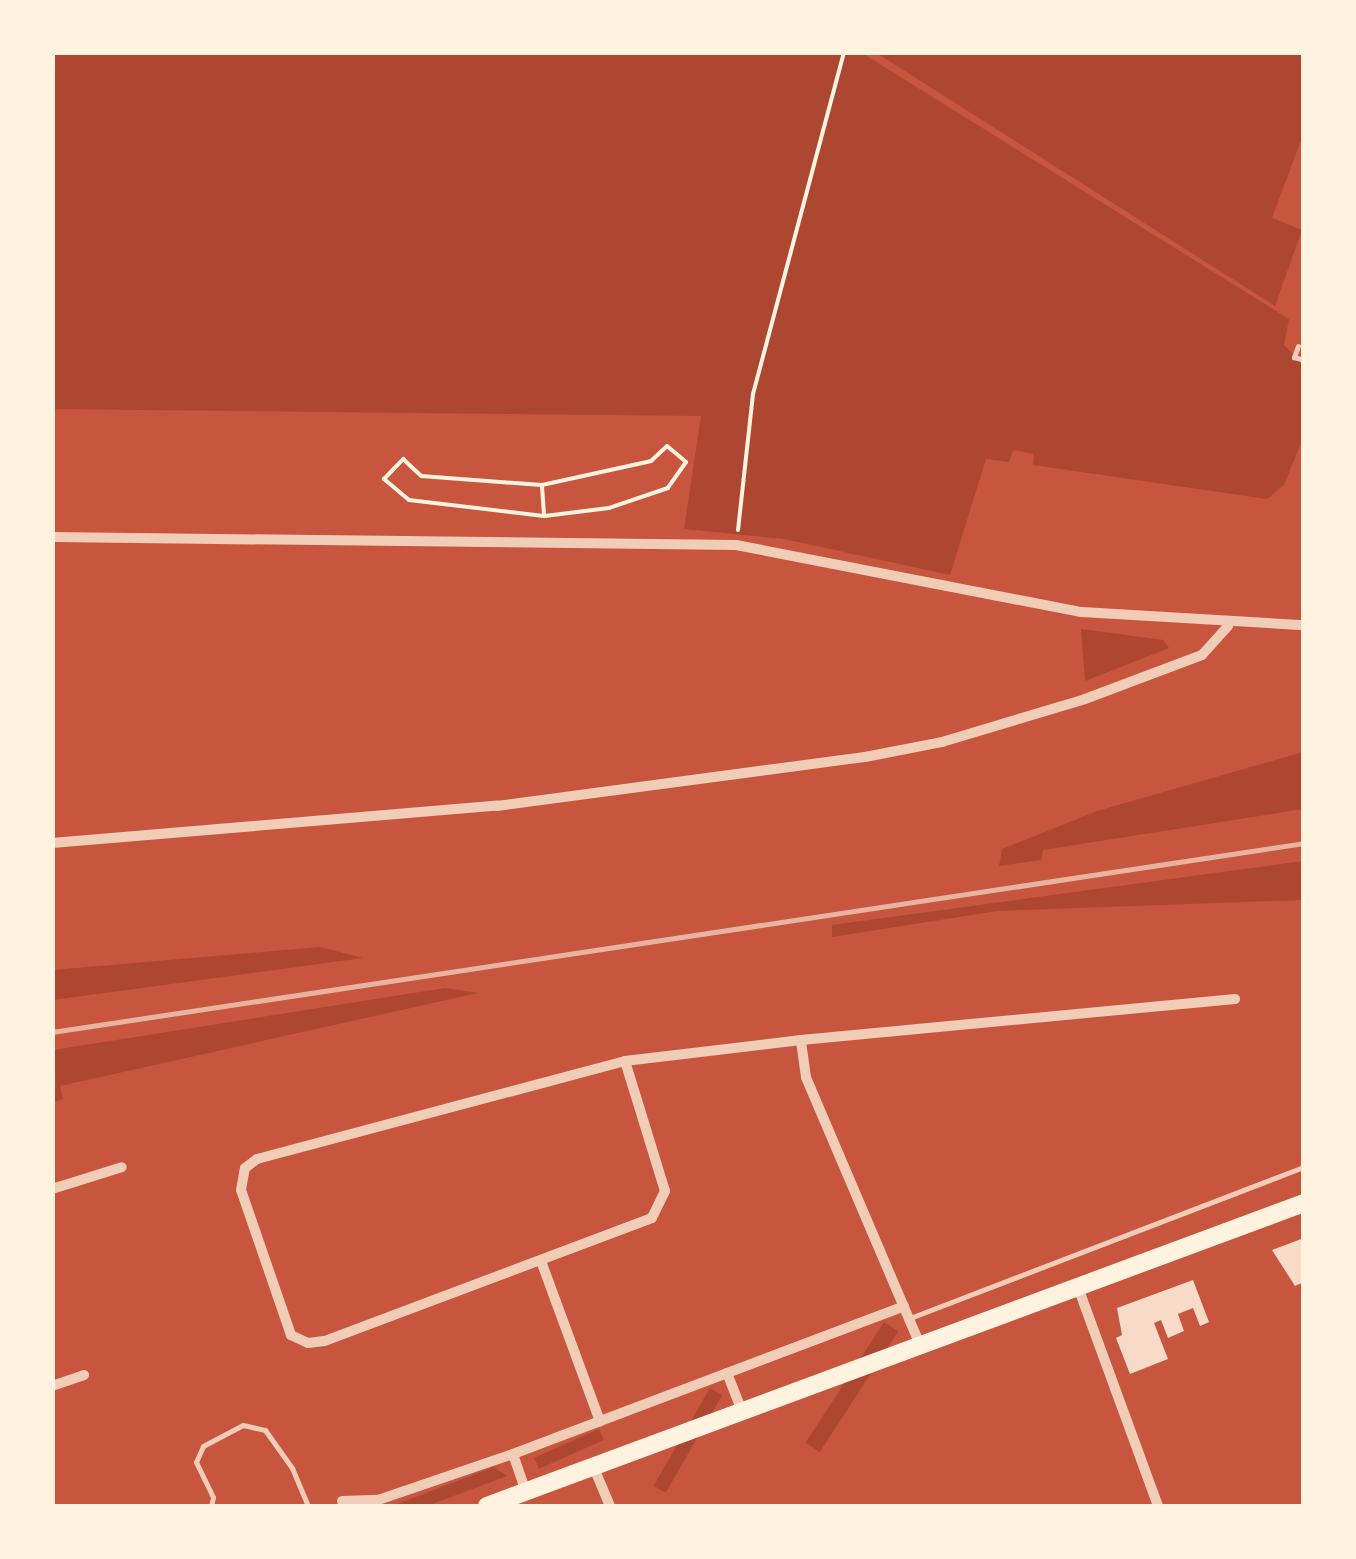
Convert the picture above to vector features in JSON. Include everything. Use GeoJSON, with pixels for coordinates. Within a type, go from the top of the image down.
{"type":"FeatureCollection","features":[{"type":"Feature","properties":{"kind":"main road"},"geometry":{"type":"LineString","coordinates":[[487,1506],[1079,1290],[1304,1203]]}},
{"type":"Feature","properties":{"kind":"street"},"geometry":{"type":"LineString","coordinates":[[52,537],[736,545],[1082,612],[1228,626],[1304,625]]}},
{"type":"Feature","properties":{"kind":"street"},"geometry":{"type":"LineString","coordinates":[[52,843],[497,806],[865,757],[942,742],[1085,699],[1202,655],[1228,626]]}},
{"type":"Feature","properties":{"kind":"street"},"geometry":{"type":"LineString","coordinates":[[625,1061],[663,1202],[645,1223],[324,1341],[301,1342],[286,1326],[240,1183],[245,1168],[264,1156],[625,1061],[801,1040],[1235,999]]}},
{"type":"Feature","properties":{"kind":"street"},"geometry":{"type":"LineString","coordinates":[[801,1040],[806,1077],[921,1348]]}},
{"type":"Feature","properties":{"kind":"street"},"geometry":{"type":"LineString","coordinates":[[52,1189],[122,1166]]}},
{"type":"Feature","properties":{"kind":"street"},"geometry":{"type":"LineString","coordinates":[[541,1261],[600,1421]]}},
{"type":"Feature","properties":{"kind":"street"},"geometry":{"type":"LineString","coordinates":[[1079,1290],[1158,1506]]}},
{"type":"Feature","properties":{"kind":"street"},"geometry":{"type":"LineString","coordinates":[[342,1501],[378,1500],[512,1454],[904,1306]]}},
{"type":"Feature","properties":{"kind":"street"},"geometry":{"type":"LineString","coordinates":[[726,1373],[742,1412]]}},
{"type":"Feature","properties":{"kind":"street"},"geometry":{"type":"LineString","coordinates":[[52,1386],[84,1376]]}},
{"type":"Feature","properties":{"kind":"street"},"geometry":{"type":"LineString","coordinates":[[512,1454],[526,1492]]}},
{"type":"Feature","properties":{"kind":"street"},"geometry":{"type":"LineString","coordinates":[[594,1468],[610,1506]]}},
{"type":"Feature","properties":{"kind":"lane"},"geometry":{"type":"LineString","coordinates":[[1298,346],[1294,357],[1304,360]]}},
{"type":"Feature","properties":{"kind":"lane"},"geometry":{"type":"LineString","coordinates":[[909,1318],[1304,1167]]}},
{"type":"Feature","properties":{"kind":"lane"},"geometry":{"type":"LineString","coordinates":[[211,1506],[213,1497],[196,1462],[203,1446],[254,1425],[265,1430],[292,1468],[308,1506]]}},
{"type":"Feature","properties":{"kind":"path"},"geometry":{"type":"LineString","coordinates":[[738,536],[753,394],[844,52]]}},
{"type":"Feature","properties":{"kind":"path"},"geometry":{"type":"LineString","coordinates":[[667,446],[686,462],[658,493],[544,516],[409,500],[384,479],[403,459],[420,476],[542,486],[650,461],[667,446]]}},
{"type":"Feature","properties":{"kind":"path"},"geometry":{"type":"LineString","coordinates":[[542,486],[544,516]]}},
{"type":"Feature","properties":{"kind":"shaded area"},"geometry":{"type":"Polygon","coordinates":[[[875,52],[1303,53],[1303,135],[1272,218],[1302,230],[1275,306],[875,52]]]}},
{"type":"Feature","properties":{"kind":"shaded area"},"geometry":{"type":"Polygon","coordinates":[[[52,53],[862,53],[1289,319],[1284,345],[1303,364],[1303,438],[1284,485],[1267,499],[1033,465],[1034,454],[1013,450],[1009,462],[986,459],[950,575],[784,539],[684,529],[701,416],[53,409],[52,53]]]}},
{"type":"Feature","properties":{"kind":"shaded area"},"geometry":{"type":"Polygon","coordinates":[[[1081,629],[1163,640],[1169,648],[1085,681],[1081,629]]]}},
{"type":"Feature","properties":{"kind":"shaded area"},"geometry":{"type":"Polygon","coordinates":[[[1303,752],[1303,809],[1043,850],[1041,860],[999,866],[1002,849],[1097,811],[1303,752]]]}},
{"type":"Feature","properties":{"kind":"shaded area"},"geometry":{"type":"Polygon","coordinates":[[[1303,861],[1303,900],[997,911],[832,937],[832,925],[1303,861]]]}},
{"type":"Feature","properties":{"kind":"shaded area"},"geometry":{"type":"Polygon","coordinates":[[[320,947],[363,958],[53,1000],[53,970],[320,947]]]}},
{"type":"Feature","properties":{"kind":"shaded area"},"geometry":{"type":"Polygon","coordinates":[[[445,988],[478,993],[60,1086],[63,1099],[53,1102],[53,1050],[445,988]]]}},
{"type":"Feature","properties":{"kind":"shaded area"},"geometry":{"type":"Polygon","coordinates":[[[884,1322],[898,1331],[820,1452],[806,1443],[884,1322]]]}},
{"type":"Feature","properties":{"kind":"shaded area"},"geometry":{"type":"Polygon","coordinates":[[[710,1388],[722,1395],[666,1493],[654,1486],[710,1388]]]}},
{"type":"Feature","properties":{"kind":"shaded area"},"geometry":{"type":"Polygon","coordinates":[[[599,1429],[604,1440],[539,1469],[534,1458],[599,1429]]]}},
{"type":"Feature","properties":{"kind":"shaded area"},"geometry":{"type":"Polygon","coordinates":[[[494,1467],[507,1476],[427,1506],[392,1506],[494,1467]]]}},
{"type":"Feature","properties":{"kind":"building"},"geometry":{"type":"Polygon","coordinates":[[[1304,1238],[1304,1282],[1295,1286],[1272,1250],[1304,1238]]]}},
{"type":"Feature","properties":{"kind":"building"},"geometry":{"type":"Polygon","coordinates":[[[1193,1280],[1209,1322],[1200,1326],[1193,1308],[1178,1314],[1184,1331],[1168,1338],[1161,1320],[1154,1323],[1168,1359],[1130,1374],[1116,1338],[1122,1335],[1117,1308],[1193,1280]]]}},
{"type":"Feature","properties":{"kind":"railway"},"geometry":{"type":"LineString","coordinates":[[52,1032],[1304,843]]}}]}
